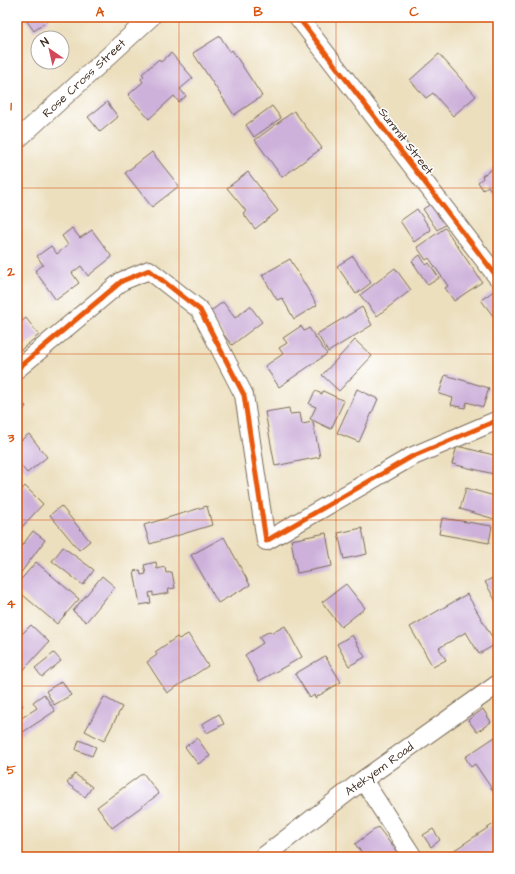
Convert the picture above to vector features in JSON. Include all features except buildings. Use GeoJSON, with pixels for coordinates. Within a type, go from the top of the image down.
{"type":"FeatureCollection","features":[{"type":"Feature","properties":{"kind":"street","name":"Rose Cross Street"},"geometry":{"type":"LineString","coordinates":[[17,140],[151,17]]}},
{"type":"Feature","properties":{"kind":"street","name":"Summit Street"},"geometry":{"type":"LineString","coordinates":[[298,17],[498,278]]}},
{"type":"Feature","properties":{"kind":"street"},"geometry":{"type":"LineString","coordinates":[[17,369],[122,281],[149,270],[200,310],[244,395],[266,541],[410,457],[498,420]]}},
{"type":"Feature","properties":{"kind":"street","name":"Atekyem Road"},"geometry":{"type":"LineString","coordinates":[[263,857],[363,780],[498,684]]}},
{"type":"Feature","properties":{"kind":"street"},"geometry":{"type":"LineString","coordinates":[[363,780],[413,857]]}},
{"type":"Feature","properties":{"kind":"cycle path"},"geometry":{"type":"LineString","coordinates":[[298,17],[498,278]]}},
{"type":"Feature","properties":{"kind":"cycle path"},"geometry":{"type":"LineString","coordinates":[[17,369],[122,281],[149,270],[200,310],[244,395],[266,541],[411,457],[498,420]]}}]}
